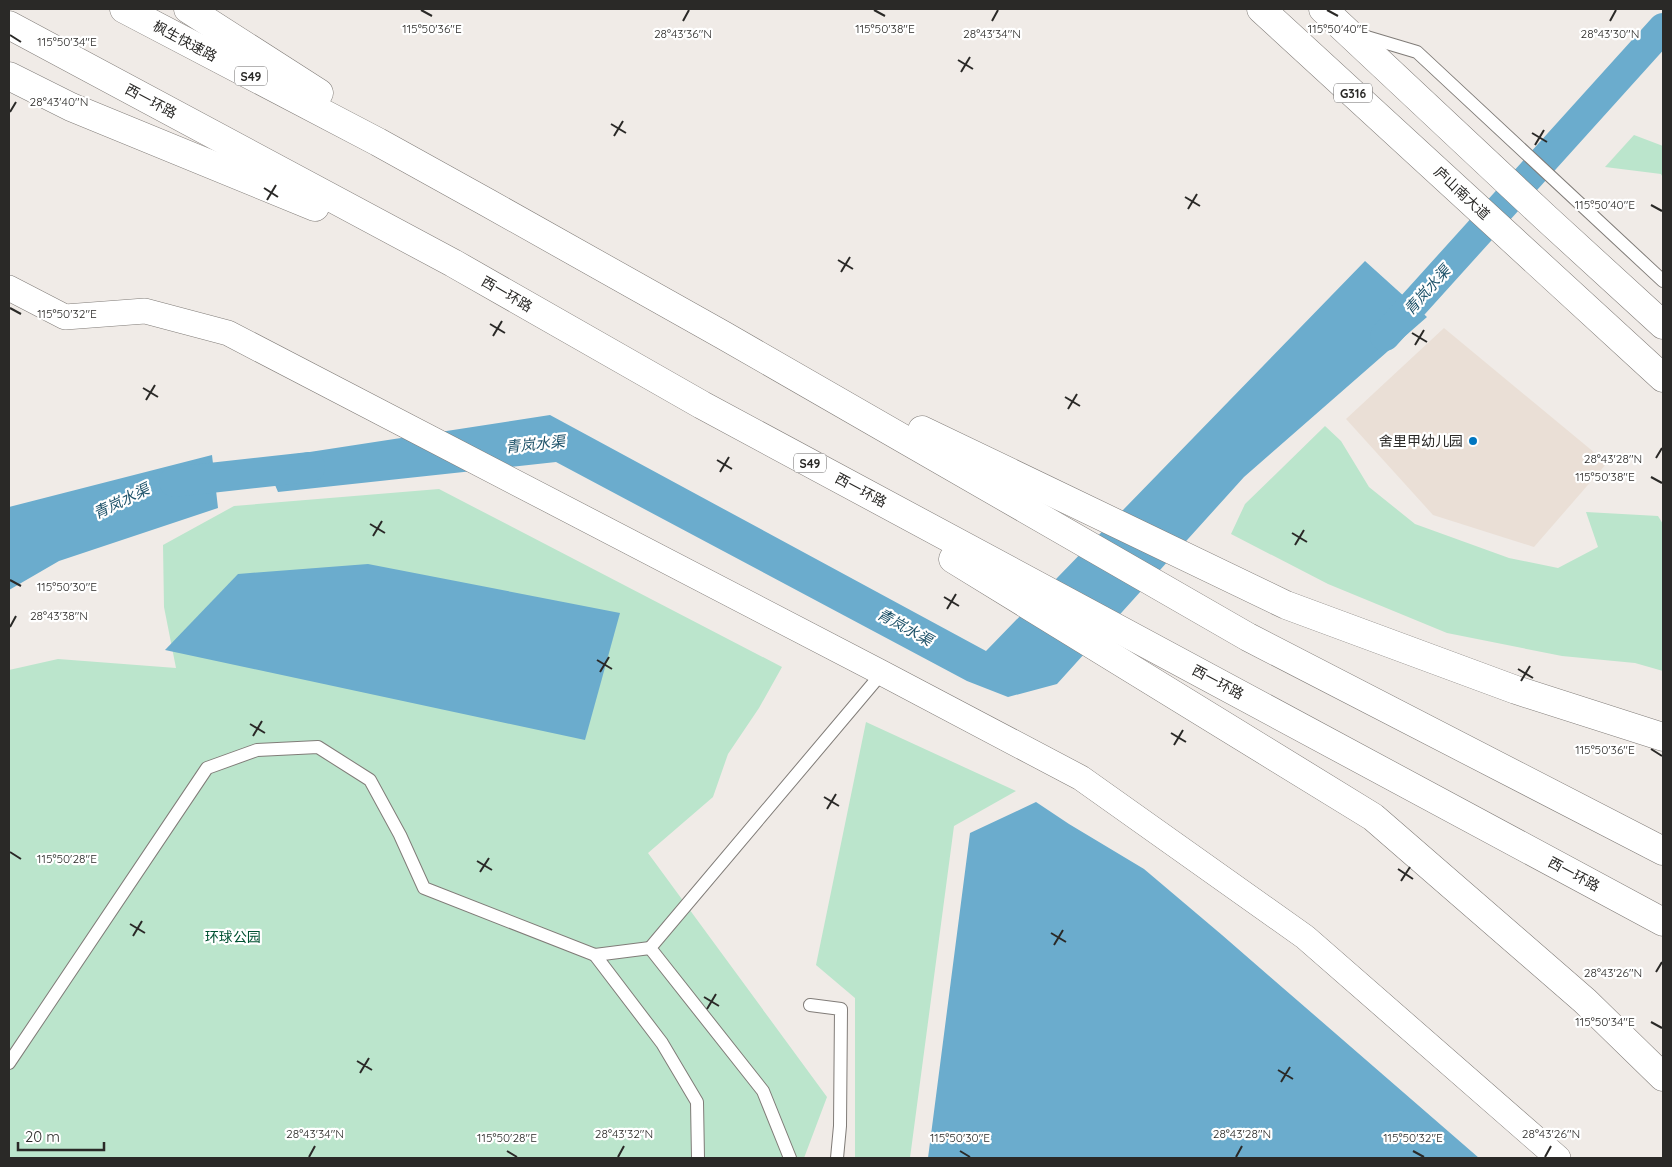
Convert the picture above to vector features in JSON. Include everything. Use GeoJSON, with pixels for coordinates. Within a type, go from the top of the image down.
{"type":"FeatureCollection","features":[{"type":"Feature","properties":{"kind":"highway","name":"枫生快速路"},"geometry":{"type":"LineString","coordinates":[[124,9],[378,142],[488,203]]}},
{"type":"Feature","properties":{"kind":"highway"},"geometry":{"type":"LineString","coordinates":[[188,9],[488,203]]}},
{"type":"Feature","properties":{"kind":"highway","name":"庐山南大道"},"geometry":{"type":"LineString","coordinates":[[1261,9],[1663,378]]}},
{"type":"Feature","properties":{"kind":"highway"},"geometry":{"type":"LineString","coordinates":[[1323,9],[1545,217],[1663,324]]}},
{"type":"Feature","properties":{"kind":"highway","name":"西一环路"},"geometry":{"type":"LineString","coordinates":[[9,25],[453,263],[702,405],[1663,922]]}},
{"type":"Feature","properties":{"kind":"highway"},"geometry":{"type":"LineString","coordinates":[[9,76],[70,107],[453,263]]}},
{"type":"Feature","properties":{"kind":"highway","name":"S49"},"geometry":{"type":"LineString","coordinates":[[488,203],[724,335],[1248,637],[1655,847]]}},
{"type":"Feature","properties":{"kind":"highway"},"geometry":{"type":"LineString","coordinates":[[724,335],[1286,605],[1516,690],[1663,737]]}},
{"type":"Feature","properties":{"kind":"highway"},"geometry":{"type":"LineString","coordinates":[[702,405],[1373,817],[1585,1001],[1663,1077]]}},
{"type":"Feature","properties":{"kind":"street"},"geometry":{"type":"LineString","coordinates":[[9,288],[65,317],[145,311],[228,333],[876,680],[1081,778],[1305,937],[1558,1158]]}},
{"type":"Feature","properties":{"kind":"lane"},"geometry":{"type":"LineString","coordinates":[[1347,31],[1417,52],[1663,281]]}},
{"type":"Feature","properties":{"kind":"lane"},"geometry":{"type":"LineString","coordinates":[[9,1063],[207,768],[257,750],[318,747],[370,780],[400,835],[424,888],[595,955],[650,948],[876,680]]}},
{"type":"Feature","properties":{"kind":"lane"},"geometry":{"type":"LineString","coordinates":[[650,948],[763,1091],[790,1158]]}},
{"type":"Feature","properties":{"kind":"lane"},"geometry":{"type":"LineString","coordinates":[[595,955],[662,1043],[697,1102],[698,1158]]}},
{"type":"Feature","properties":{"kind":"lane"},"geometry":{"type":"LineString","coordinates":[[810,1005],[841,1009],[840,1126],[837,1158]]}},
{"type":"Feature","properties":{"kind":"shaded area","name":"舍里甲幼儿园"},"geometry":{"type":"Polygon","coordinates":[[[1444,328],[1607,463],[1534,547],[1433,515],[1346,419],[1444,328]]]}},
{"type":"Feature","properties":{"kind":"green space"},"geometry":{"type":"Polygon","coordinates":[[[1634,135],[1663,146],[1663,178],[1661,174],[1605,167],[1634,135]]]}},
{"type":"Feature","properties":{"kind":"green space"},"geometry":{"type":"Polygon","coordinates":[[[1325,426],[1341,441],[1369,487],[1415,524],[1509,558],[1558,568],[1598,547],[1586,512],[1658,516],[1663,524],[1663,671],[1635,663],[1562,656],[1447,633],[1328,584],[1231,534],[1245,504],[1325,426]]]}},
{"type":"Feature","properties":{"kind":"green space","name":"环球公园"},"geometry":{"type":"Polygon","coordinates":[[[439,489],[782,667],[759,708],[728,754],[713,797],[648,853],[827,1097],[804,1158],[9,1158],[9,670],[58,659],[176,668],[164,607],[163,545],[234,506],[439,489]]]}},
{"type":"Feature","properties":{"kind":"green space"},"geometry":{"type":"Polygon","coordinates":[[[866,722],[1016,791],[954,826],[910,1158],[855,1158],[855,998],[816,965],[866,722]]]}},
{"type":"Feature","properties":{"kind":"water"},"geometry":{"type":"Polygon","coordinates":[[[1365,261],[1427,317],[1244,477],[1057,684],[1008,697],[967,681],[556,462],[278,492],[264,459],[550,415],[986,651],[1365,261]]]}},
{"type":"Feature","properties":{"kind":"water"},"geometry":{"type":"Polygon","coordinates":[[[212,455],[218,508],[59,561],[9,590],[9,507],[212,455]]]}},
{"type":"Feature","properties":{"kind":"water"},"geometry":{"type":"Polygon","coordinates":[[[368,564],[620,613],[585,740],[165,650],[238,574],[368,564]]]}},
{"type":"Feature","properties":{"kind":"water"},"geometry":{"type":"Polygon","coordinates":[[[1036,802],[1144,869],[1479,1158],[928,1158],[970,833],[1036,802]]]}},
{"type":"Feature","properties":{"kind":"waterway","name":"青岚水渠"},"geometry":{"type":"LineString","coordinates":[[1385,336],[1663,28]]}},
{"type":"Feature","properties":{"kind":"waterway","name":"青岚水渠"},"geometry":{"type":"LineString","coordinates":[[174,482],[310,467]]}},
{"type":"Feature","properties":{"kind":"place","name":"舍里甲幼儿园"},"geometry":{"type":"Point","coordinates":[1473,441]}}]}
